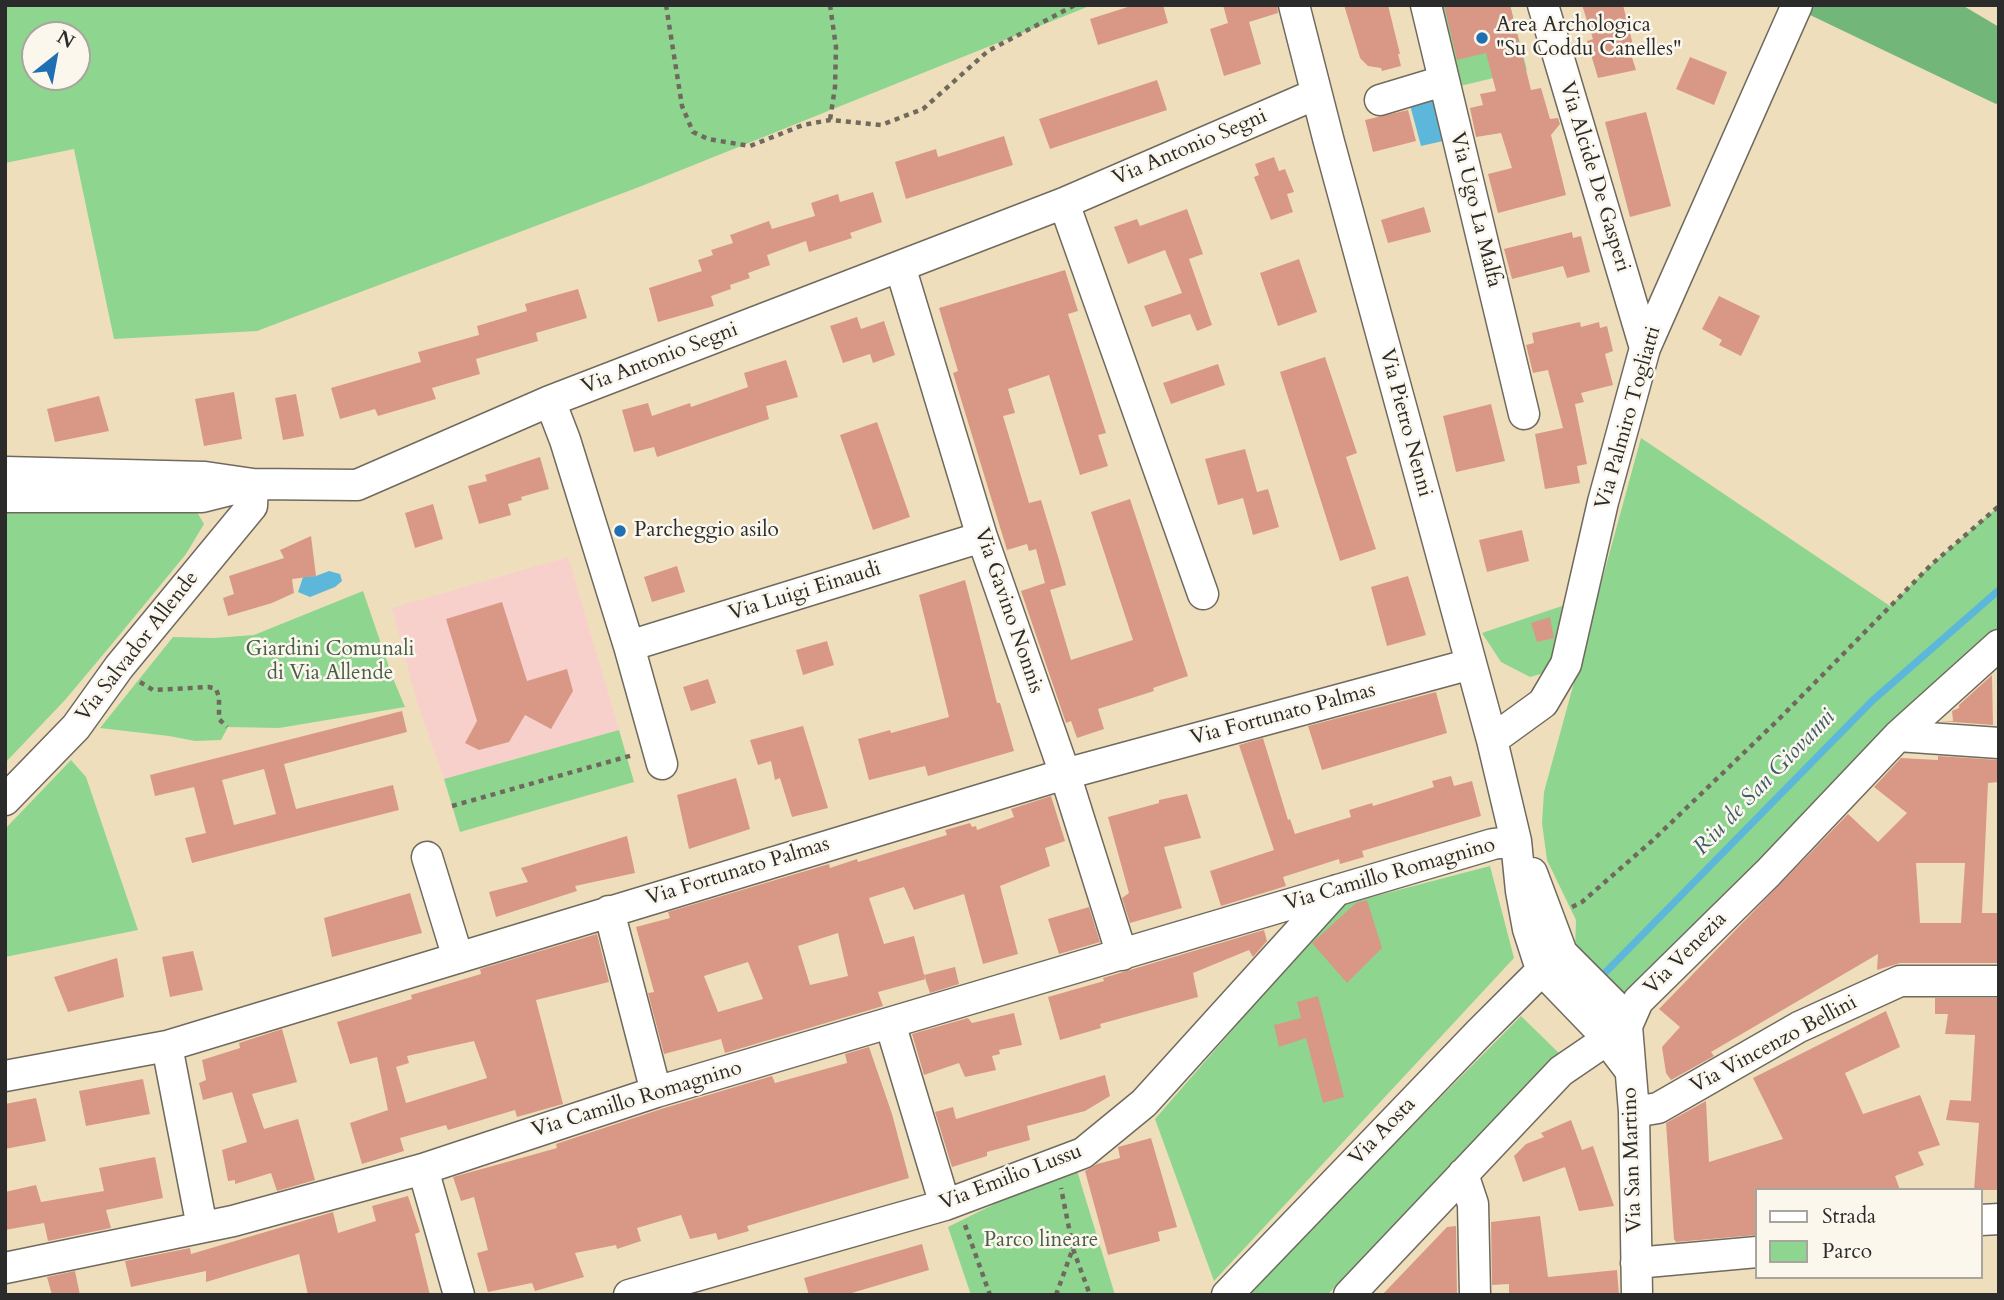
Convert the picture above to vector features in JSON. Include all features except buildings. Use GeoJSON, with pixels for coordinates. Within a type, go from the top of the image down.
{"type":"FeatureCollection","features":[{"type":"Feature","properties":{"kind":"street","name":"Via Pietro Nenni"},"geometry":{"type":"LineString","coordinates":[[1294,5],[1492,740],[1516,841],[1528,929],[1550,966],[1613,1026]]}},
{"type":"Feature","properties":{"kind":"street","name":"Via Ugo La Malfa"},"geometry":{"type":"LineString","coordinates":[[1426,5],[1524,414]]}},
{"type":"Feature","properties":{"kind":"street","name":"Via Alcide De Gasperi"},"geometry":{"type":"LineString","coordinates":[[1543,5],[1645,348]]}},
{"type":"Feature","properties":{"kind":"street","name":"Via Palmiro Togliatti"},"geometry":{"type":"LineString","coordinates":[[1492,740],[1543,703],[1566,664],[1603,502],[1645,348],[1797,5]]}},
{"type":"Feature","properties":{"kind":"street"},"geometry":{"type":"LineString","coordinates":[[1380,100],[1443,81]]}},
{"type":"Feature","properties":{"kind":"street","name":"Via Antonio Segni"},"geometry":{"type":"LineString","coordinates":[[5,472],[205,477],[253,484],[357,485],[550,401],[1064,203],[1316,94]]}},
{"type":"Feature","properties":{"kind":"street"},"geometry":{"type":"LineString","coordinates":[[1064,203],[1203,594]]}},
{"type":"Feature","properties":{"kind":"street","name":"Via Gavino Nonnis"},"geometry":{"type":"LineString","coordinates":[[900,266],[982,537],[1065,774],[1122,955]]}},
{"type":"Feature","properties":{"kind":"street"},"geometry":{"type":"LineString","coordinates":[[550,401],[565,440],[629,646],[660,756]]}},
{"type":"Feature","properties":{"kind":"street","name":"Via Antonio Segni"},"geometry":{"type":"LineString","coordinates":[[5,497],[202,498],[253,484]]}},
{"type":"Feature","properties":{"kind":"street","name":"Via Salvador Allende"},"geometry":{"type":"LineString","coordinates":[[5,800],[76,727],[120,667],[252,506],[253,484]]}},
{"type":"Feature","properties":{"kind":"street","name":"Via Luigi Einaudi"},"geometry":{"type":"LineString","coordinates":[[629,646],[982,537]]}},
{"type":"Feature","properties":{"kind":"street","name":"Via Venezia"},"geometry":{"type":"LineString","coordinates":[[1349,1295],[1561,1071],[1613,1026],[1768,873],[1898,736],[1999,645]]}},
{"type":"Feature","properties":{"kind":"street","name":"Via Fortunato Palmas"},"geometry":{"type":"LineString","coordinates":[[5,1076],[167,1046],[1065,774],[1471,664]]}},
{"type":"Feature","properties":{"kind":"street"},"geometry":{"type":"LineString","coordinates":[[1898,736],[1999,743]]}},
{"type":"Feature","properties":{"kind":"street","name":"Via Camillo Romagnino"},"geometry":{"type":"LineString","coordinates":[[5,1268],[233,1221],[423,1169],[656,1092],[1501,841],[1516,841]]}},
{"type":"Feature","properties":{"kind":"street","name":"Via Pietro Nenni"},"geometry":{"type":"LineString","coordinates":[[1516,841],[1549,918],[1550,966]]}},
{"type":"Feature","properties":{"kind":"street"},"geometry":{"type":"LineString","coordinates":[[427,857],[457,958]]}},
{"type":"Feature","properties":{"kind":"street","name":"Via Emilio Lussu"},"geometry":{"type":"LineString","coordinates":[[629,1295],[955,1214],[1055,1164],[1083,1153],[1144,1102],[1337,890]]}},
{"type":"Feature","properties":{"kind":"street"},"geometry":{"type":"LineString","coordinates":[[609,911],[656,1092]]}},
{"type":"Feature","properties":{"kind":"street","name":"Via Camillo Romagnino"},"geometry":{"type":"LineString","coordinates":[[1265,912],[1282,950]]}},
{"type":"Feature","properties":{"kind":"street","name":"Via Aosta"},"geometry":{"type":"LineString","coordinates":[[1227,1295],[1511,1001],[1550,966]]}},
{"type":"Feature","properties":{"kind":"street","name":"Via Vincenzo Bellini"},"geometry":{"type":"LineString","coordinates":[[1634,1112],[1658,1108],[1799,1027],[1900,981],[1999,982]]}},
{"type":"Feature","properties":{"kind":"street"},"geometry":{"type":"LineString","coordinates":[[1511,1001],[1528,996],[1538,997],[1578,1037],[1580,1049],[1574,1061]]}},
{"type":"Feature","properties":{"kind":"street"},"geometry":{"type":"LineString","coordinates":[[890,1023],[955,1214]]}},
{"type":"Feature","properties":{"kind":"street","name":"Via San Martino"},"geometry":{"type":"LineString","coordinates":[[1613,1026],[1629,1069],[1634,1112],[1637,1295]]}},
{"type":"Feature","properties":{"kind":"street"},"geometry":{"type":"LineString","coordinates":[[167,1046],[202,1227]]}},
{"type":"Feature","properties":{"kind":"street"},"geometry":{"type":"LineString","coordinates":[[423,1169],[459,1295]]}},
{"type":"Feature","properties":{"kind":"street"},"geometry":{"type":"LineString","coordinates":[[1463,1174],[1473,1204],[1475,1295]]}},
{"type":"Feature","properties":{"kind":"street"},"geometry":{"type":"LineString","coordinates":[[1636,1263],[1756,1252]]}},
{"type":"Feature","properties":{"kind":"path"},"geometry":{"type":"LineString","coordinates":[[666,5],[682,106],[693,132],[708,139],[750,146],[803,125],[830,120],[881,125],[923,109],[988,51],[1075,5]]}},
{"type":"Feature","properties":{"kind":"path"},"geometry":{"type":"LineString","coordinates":[[830,5],[835,47],[835,88],[830,120]]}},
{"type":"Feature","properties":{"kind":"path"},"geometry":{"type":"LineString","coordinates":[[1549,918],[1582,902],[1652,841],[1779,719],[1932,564],[1999,506]]}},
{"type":"Feature","properties":{"kind":"path"},"geometry":{"type":"LineString","coordinates":[[120,667],[152,690],[209,687],[216,689],[219,697],[219,719],[227,727]]}},
{"type":"Feature","properties":{"kind":"path"},"geometry":{"type":"LineString","coordinates":[[452,806],[660,756]]}},
{"type":"Feature","properties":{"kind":"path"},"geometry":{"type":"LineString","coordinates":[[1055,1164],[1073,1248],[1090,1295]]}},
{"type":"Feature","properties":{"kind":"path"},"geometry":{"type":"LineString","coordinates":[[955,1214],[990,1295]]}},
{"type":"Feature","properties":{"kind":"path"},"geometry":{"type":"LineString","coordinates":[[1056,1295],[1073,1248]]}},
{"type":"Feature","properties":{"kind":"shaded area"},"geometry":{"type":"Polygon","coordinates":[[[568,557],[619,730],[444,779],[417,702],[392,608],[568,557]]]}},
{"type":"Feature","properties":{"kind":"green space"},"geometry":{"type":"Polygon","coordinates":[[[5,5],[1092,5],[639,187],[257,331],[114,339],[74,149],[5,163],[5,5]]]}},
{"type":"Feature","properties":{"kind":"green space","name":"Area Archologica \"Su Coddu Canelles\""},"geometry":{"type":"Polygon","coordinates":[[[1437,5],[1510,5],[1527,70],[1456,87],[1437,5]]]}},
{"type":"Feature","properties":{"kind":"green space"},"geometry":{"type":"Polygon","coordinates":[[[1813,5],[1962,5],[1999,27],[1999,101],[1996,104],[1808,14],[1813,5]]]}},
{"type":"Feature","properties":{"kind":"green space"},"geometry":{"type":"Polygon","coordinates":[[[1641,438],[1890,606],[1932,564],[1999,506],[1999,639],[1631,992],[1620,992],[1575,950],[1576,920],[1547,860],[1542,823],[1544,792],[1641,438]]]}},
{"type":"Feature","properties":{"kind":"green space"},"geometry":{"type":"Polygon","coordinates":[[[5,510],[197,512],[204,524],[186,554],[112,644],[65,700],[5,763],[5,510]]]}},
{"type":"Feature","properties":{"kind":"green space","name":"Giardini Comunali di Via Allende"},"geometry":{"type":"Polygon","coordinates":[[[363,591],[405,707],[279,728],[228,727],[221,740],[195,741],[100,728],[173,637],[254,635],[363,591]]]}},
{"type":"Feature","properties":{"kind":"green space"},"geometry":{"type":"Polygon","coordinates":[[[1568,604],[1551,671],[1530,677],[1501,662],[1482,633],[1568,604]]]}},
{"type":"Feature","properties":{"kind":"green space"},"geometry":{"type":"Polygon","coordinates":[[[619,730],[634,782],[460,832],[444,779],[619,730]]]}},
{"type":"Feature","properties":{"kind":"green space"},"geometry":{"type":"Polygon","coordinates":[[[71,760],[86,777],[138,930],[5,957],[5,829],[71,760]]]}},
{"type":"Feature","properties":{"kind":"green space"},"geometry":{"type":"Polygon","coordinates":[[[1490,866],[1514,958],[1214,1281],[1155,1119],[1341,905],[1490,866]]]}},
{"type":"Feature","properties":{"kind":"green space"},"geometry":{"type":"Polygon","coordinates":[[[1521,1016],[1562,1056],[1555,1065],[1327,1295],[1245,1295],[1521,1016]]]}},
{"type":"Feature","properties":{"kind":"green space","name":"Parco lineare"},"geometry":{"type":"Polygon","coordinates":[[[1075,1164],[1115,1295],[971,1295],[948,1227],[1075,1164]]]}},
{"type":"Feature","properties":{"kind":"water"},"geometry":{"type":"Polygon","coordinates":[[[1433,101],[1443,141],[1421,146],[1410,105],[1433,101]]]}},
{"type":"Feature","properties":{"kind":"water"},"geometry":{"type":"Polygon","coordinates":[[[329,571],[340,574],[342,581],[335,587],[310,597],[298,592],[303,577],[329,571]]]}},
{"type":"Feature","properties":{"kind":"waterway","name":"Riu de San Giovanni"},"geometry":{"type":"LineString","coordinates":[[1598,980],[1873,700],[1999,590]]}},
{"type":"Feature","properties":{"kind":"place","name":"Area Archologica \"Su Coddu Canelles\""},"geometry":{"type":"Point","coordinates":[1482,38]}},
{"type":"Feature","properties":{"kind":"place","name":"Parcheggio asilo"},"geometry":{"type":"Point","coordinates":[620,531]}}]}
